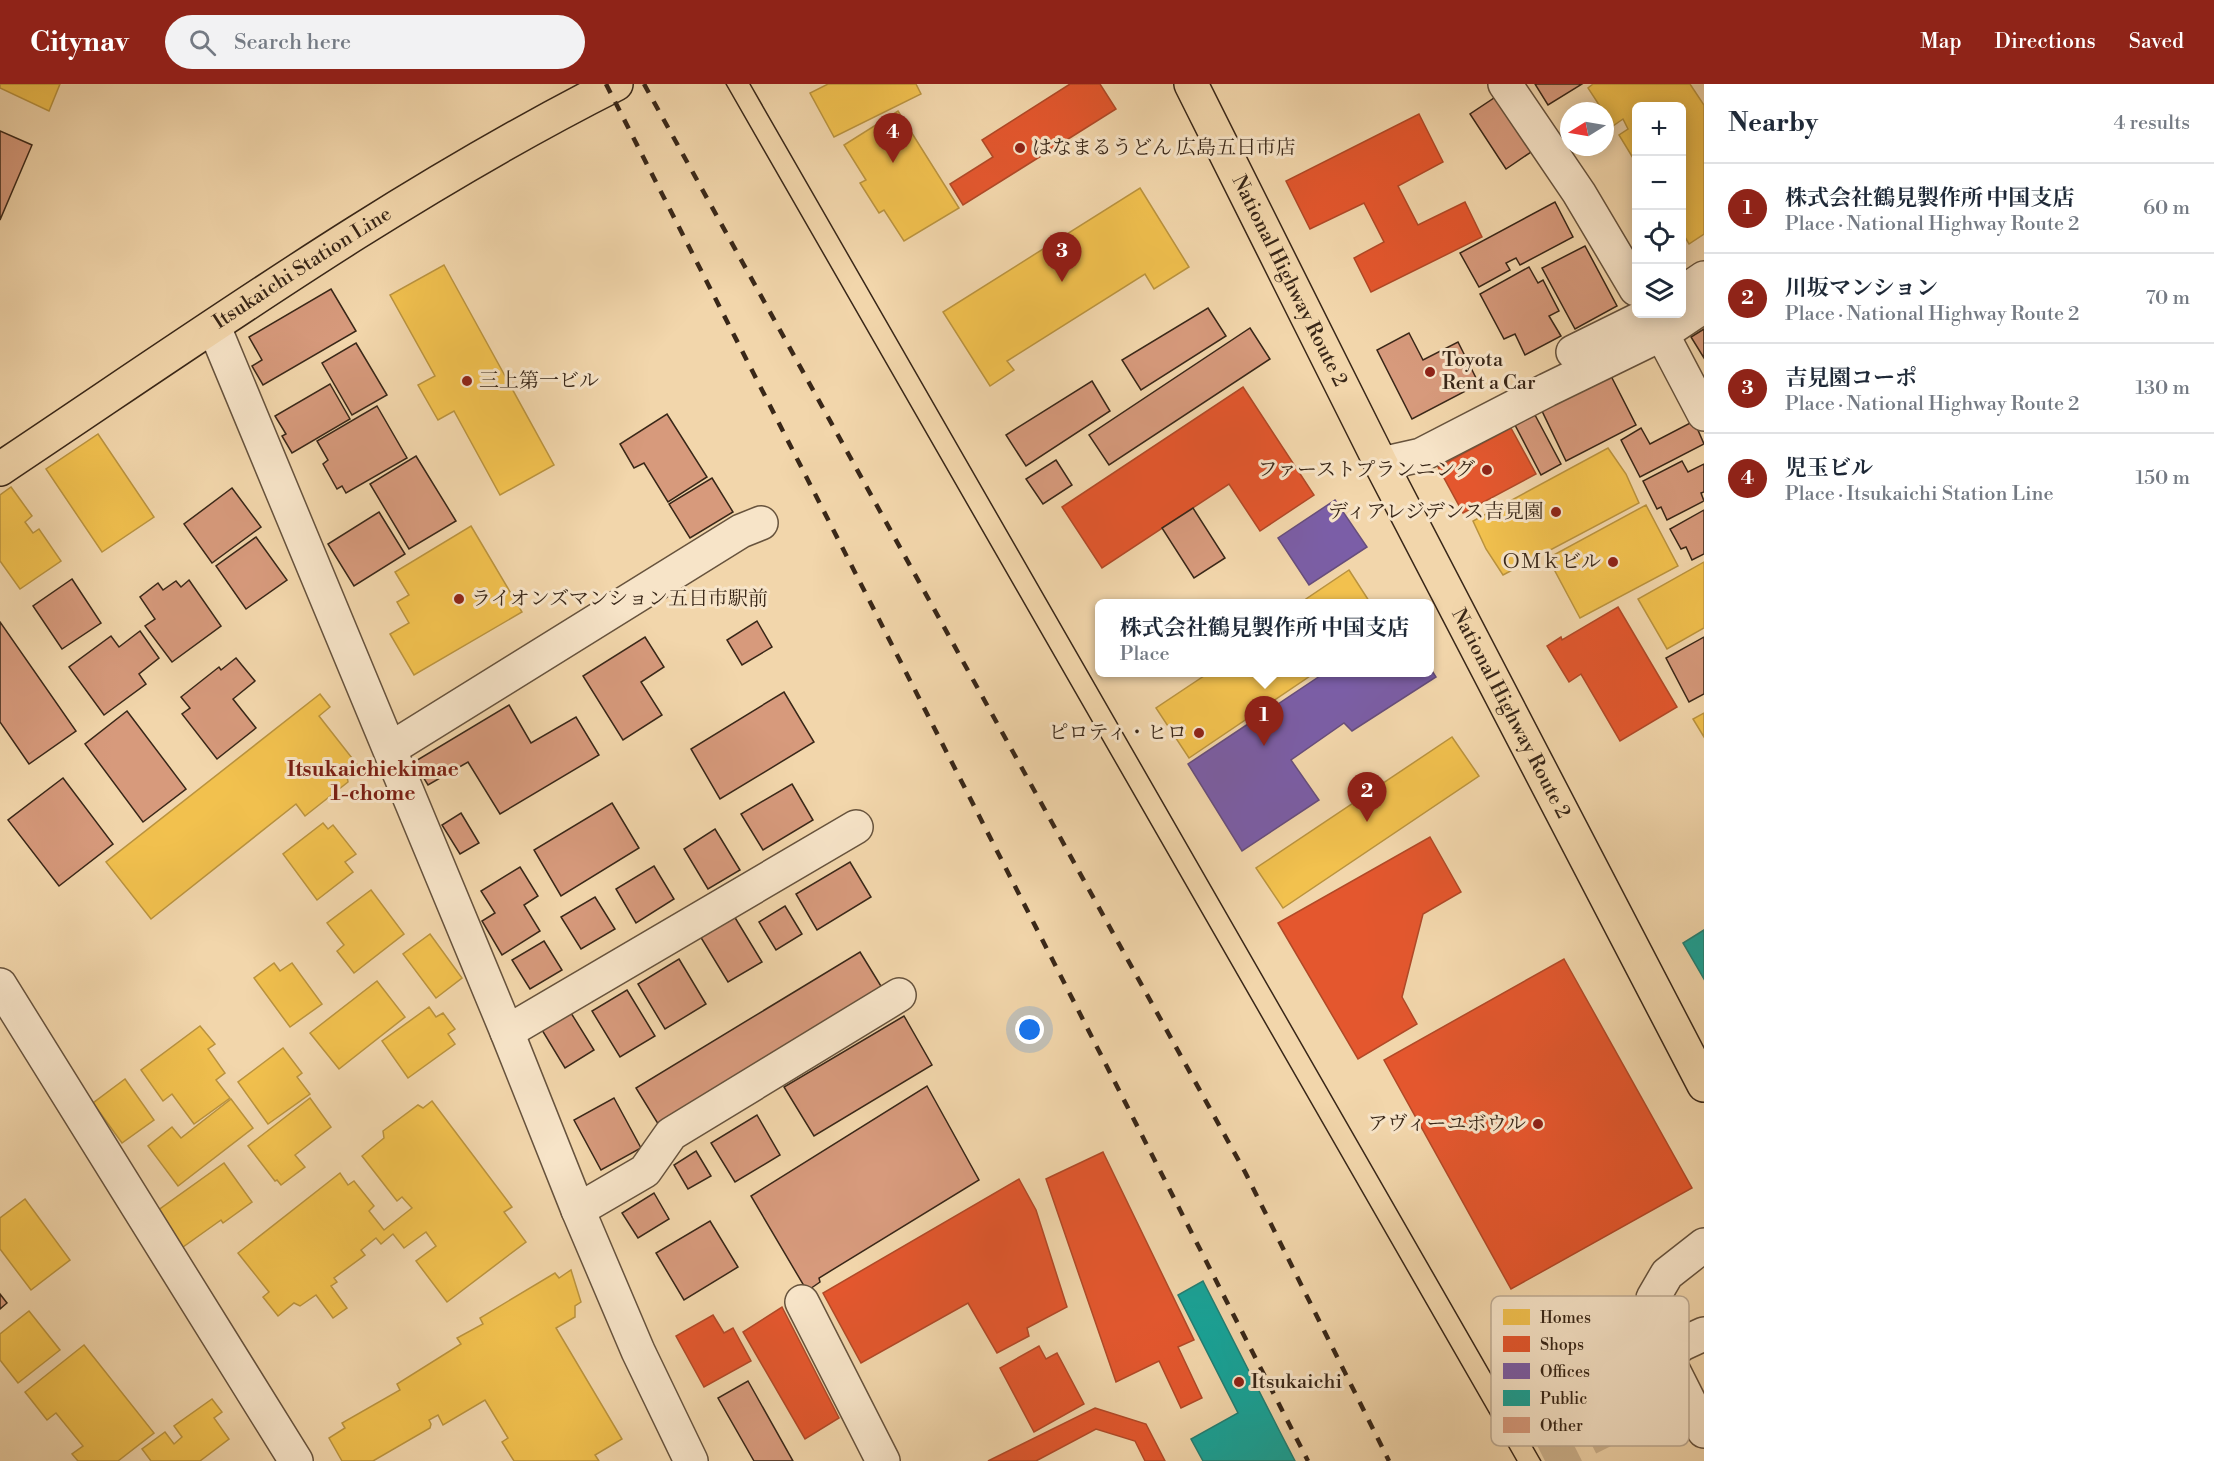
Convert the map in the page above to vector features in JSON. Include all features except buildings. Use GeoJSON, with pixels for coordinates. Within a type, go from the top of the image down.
{"type":"FeatureCollection","features":[{"type":"Feature","properties":{"kind":"main road","name":"Itsukaichi Station Line"},"geometry":{"type":"LineString","coordinates":[[0,469],[417,194],[567,108],[616,84]]}},
{"type":"Feature","properties":{"kind":"main road","name":"National Highway Route 2"},"geometry":{"type":"LineString","coordinates":[[1191,84],[1381,464],[1704,1085]]}},
{"type":"Feature","properties":{"kind":"street"},"geometry":{"type":"LineString","coordinates":[[1505,84],[1579,193],[1632,282]]}},
{"type":"Feature","properties":{"kind":"street"},"geometry":{"type":"LineString","coordinates":[[1686,290],[1704,278]]}},
{"type":"Feature","properties":{"kind":"street"},"geometry":{"type":"LineString","coordinates":[[1381,464],[1421,456],[1547,390],[1654,320],[1704,306]]}},
{"type":"Feature","properties":{"kind":"street"},"geometry":{"type":"LineString","coordinates":[[1654,320],[1704,414]]}},
{"type":"Feature","properties":{"kind":"street"},"geometry":{"type":"LineString","coordinates":[[214,327],[507,1032],[578,1210],[638,1351],[691,1461]]}},
{"type":"Feature","properties":{"kind":"street"},"geometry":{"type":"LineString","coordinates":[[390,749],[741,531],[761,523]]}},
{"type":"Feature","properties":{"kind":"street"},"geometry":{"type":"LineString","coordinates":[[507,1032],[856,827]]}},
{"type":"Feature","properties":{"kind":"street"},"geometry":{"type":"LineString","coordinates":[[0,985],[296,1461]]}},
{"type":"Feature","properties":{"kind":"street"},"geometry":{"type":"LineString","coordinates":[[578,1210],[645,1171],[671,1134],[899,995]]}},
{"type":"Feature","properties":{"kind":"street"},"geometry":{"type":"LineString","coordinates":[[1654,1296],[1667,1274],[1704,1245]]}},
{"type":"Feature","properties":{"kind":"street"},"geometry":{"type":"LineString","coordinates":[[802,1302],[883,1461]]}},
{"type":"Feature","properties":{"kind":"street"},"geometry":{"type":"LineString","coordinates":[[1689,1341],[1704,1334]]}},
{"type":"Feature","properties":{"kind":"street"},"geometry":{"type":"LineString","coordinates":[[1689,1398],[1701,1420]]}},
{"type":"Feature","properties":{"kind":"tunnel"},"geometry":{"type":"LineString","coordinates":[[1545,1461],[1575,1446]]}},
{"type":"Feature","properties":{"kind":"tram line"},"geometry":{"type":"LineString","coordinates":[[726,84],[1491,1416]]}},
{"type":"Feature","properties":{"kind":"tram line"},"geometry":{"type":"LineString","coordinates":[[750,84],[1491,1374]]}},
{"type":"Feature","properties":{"kind":"tram line"},"geometry":{"type":"LineString","coordinates":[[1508,1446],[1517,1461]]}},
{"type":"Feature","properties":{"kind":"tram line"},"geometry":{"type":"LineString","coordinates":[[1532,1446],[1541,1461]]}},
{"type":"Feature","properties":{"kind":"railway"},"geometry":{"type":"LineString","coordinates":[[606,84],[1308,1461]]}},
{"type":"Feature","properties":{"kind":"railway"},"geometry":{"type":"LineString","coordinates":[[644,84],[1245,1172],[1389,1461]]}},
{"type":"Feature","properties":{"kind":"place","name":"はなまるうどん 広島五日市店"},"geometry":{"type":"Point","coordinates":[1020,148]}},
{"type":"Feature","properties":{"kind":"place","name":"児玉ビル"},"geometry":{"type":"Point","coordinates":[893,163]}},
{"type":"Feature","properties":{"kind":"place","name":"吉見園コーポ"},"geometry":{"type":"Point","coordinates":[1062,282]}},
{"type":"Feature","properties":{"kind":"place","name":"Toyota Rent a Car"},"geometry":{"type":"Point","coordinates":[1430,372]}},
{"type":"Feature","properties":{"kind":"place","name":"三上第一ビル"},"geometry":{"type":"Point","coordinates":[467,381]}},
{"type":"Feature","properties":{"kind":"place","name":"ファーストプランニング"},"geometry":{"type":"Point","coordinates":[1487,470]}},
{"type":"Feature","properties":{"kind":"place","name":"ディアレジデンス吉見園"},"geometry":{"type":"Point","coordinates":[1556,512]}},
{"type":"Feature","properties":{"kind":"place","name":"ＯＭｋビル"},"geometry":{"type":"Point","coordinates":[1613,562]}},
{"type":"Feature","properties":{"kind":"place","name":"ライオンズマンション五日市駅前"},"geometry":{"type":"Point","coordinates":[459,599]}},
{"type":"Feature","properties":{"kind":"place","name":"ピロティ・ヒロ"},"geometry":{"type":"Point","coordinates":[1199,733]}},
{"type":"Feature","properties":{"kind":"place","name":"株式会社鶴見製作所 中国支店"},"geometry":{"type":"Point","coordinates":[1264,746]}},
{"type":"Feature","properties":{"kind":"place","name":"川坂マンション"},"geometry":{"type":"Point","coordinates":[1367,822]}},
{"type":"Feature","properties":{"kind":"place","name":"アヴィーユボウル"},"geometry":{"type":"Point","coordinates":[1538,1124]}},
{"type":"Feature","properties":{"kind":"place","name":"Itsukaichi"},"geometry":{"type":"Point","coordinates":[1239,1382]}},
{"type":"Feature","properties":{"kind":"district","name":"Itsukaichiekimae 1-chome"},"geometry":{"type":"Point","coordinates":[373,782]}}]}
